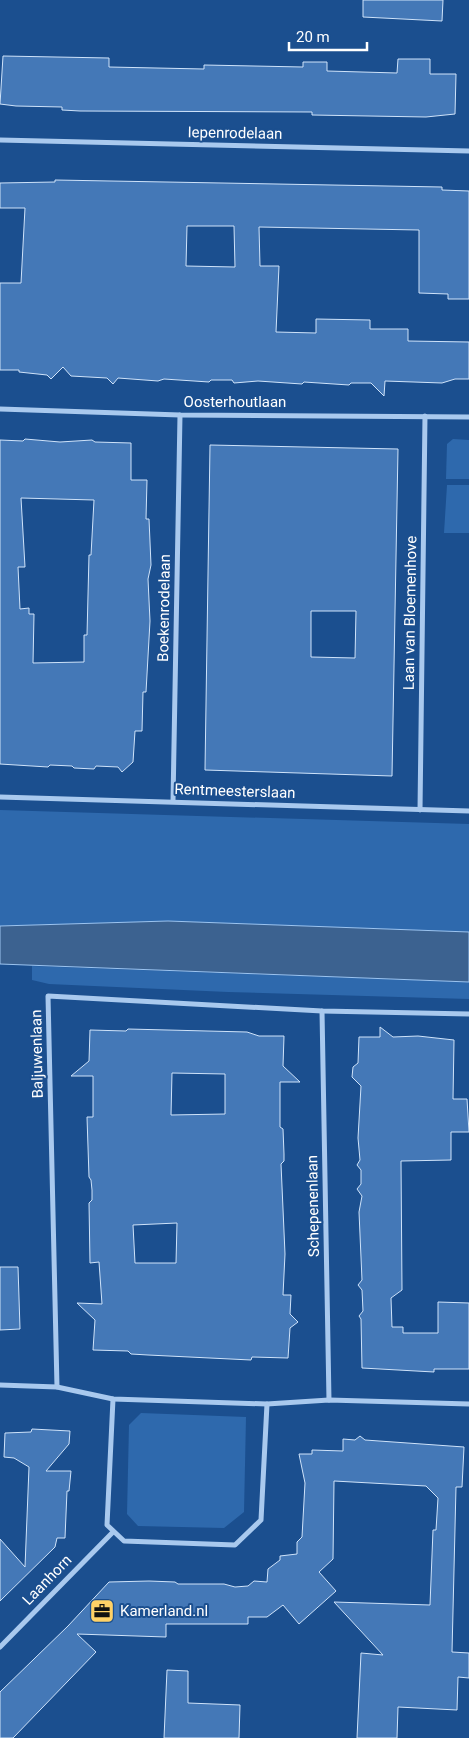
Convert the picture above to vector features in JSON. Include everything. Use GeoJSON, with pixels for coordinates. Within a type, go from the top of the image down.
{"type":"FeatureCollection","features":[{"type":"Feature","properties":{"kind":"street","name":"Iepenrodelaan"},"geometry":{"type":"LineString","coordinates":[[0,140],[469,151]]}},
{"type":"Feature","properties":{"kind":"street","name":"Oosterhoutlaan"},"geometry":{"type":"LineString","coordinates":[[0,409],[180,415],[469,417]]}},
{"type":"Feature","properties":{"kind":"street","name":"Boekenrodelaan"},"geometry":{"type":"LineString","coordinates":[[173,801],[180,415]]}},
{"type":"Feature","properties":{"kind":"street","name":"Laan van Bloemenhove"},"geometry":{"type":"LineString","coordinates":[[420,810],[425,416]]}},
{"type":"Feature","properties":{"kind":"street","name":"Rentmeesterslaan"},"geometry":{"type":"LineString","coordinates":[[0,797],[469,811]]}},
{"type":"Feature","properties":{"kind":"street","name":"Baljuwenlaan"},"geometry":{"type":"LineString","coordinates":[[57,1387],[48,996],[322,1011]]}},
{"type":"Feature","properties":{"kind":"street"},"geometry":{"type":"LineString","coordinates":[[322,1011],[469,1014]]}},
{"type":"Feature","properties":{"kind":"street","name":"Schepenenlaan"},"geometry":{"type":"LineString","coordinates":[[322,1011],[329,1400]]}},
{"type":"Feature","properties":{"kind":"street"},"geometry":{"type":"LineString","coordinates":[[0,1385],[57,1387],[112,1399],[267,1404],[329,1400],[469,1404]]}},
{"type":"Feature","properties":{"kind":"street"},"geometry":{"type":"LineString","coordinates":[[112,1399],[107,1524],[113,1532],[124,1541],[235,1545],[261,1520],[267,1404]]}},
{"type":"Feature","properties":{"kind":"street","name":"Laanhorn"},"geometry":{"type":"LineString","coordinates":[[0,1647],[113,1532]]}},
{"type":"Feature","properties":{"kind":"shaded area"},"geometry":{"type":"Polygon","coordinates":[[[453,439],[469,440],[469,479],[446,479],[447,444],[453,439]]]}},
{"type":"Feature","properties":{"kind":"shaded area"},"geometry":{"type":"Polygon","coordinates":[[[447,485],[469,485],[469,533],[444,533],[447,485]]]}},
{"type":"Feature","properties":{"kind":"shaded area"},"geometry":{"type":"Polygon","coordinates":[[[0,810],[469,824],[469,932],[168,921],[0,926],[0,810]]]}},
{"type":"Feature","properties":{"kind":"shaded area"},"geometry":{"type":"Polygon","coordinates":[[[168,921],[469,932],[469,982],[0,964],[0,926],[168,921]]]}},
{"type":"Feature","properties":{"kind":"shaded area"},"geometry":{"type":"Polygon","coordinates":[[[32,966],[469,982],[469,999],[228,992],[49,984],[32,980],[32,966]]]}},
{"type":"Feature","properties":{"kind":"shaded area"},"geometry":{"type":"Polygon","coordinates":[[[141,1413],[246,1417],[244,1512],[224,1528],[138,1526],[127,1514],[129,1425],[141,1413]]]}},
{"type":"Feature","properties":{"kind":"building"},"geometry":{"type":"Polygon","coordinates":[[[363,0],[443,0],[442,21],[363,17],[363,0]]]}},
{"type":"Feature","properties":{"kind":"building"},"geometry":{"type":"Polygon","coordinates":[[[3,56],[109,58],[109,67],[204,69],[204,65],[303,67],[303,62],[327,62],[327,71],[397,73],[398,59],[430,59],[430,74],[456,74],[455,114],[426,117],[312,115],[312,112],[80,111],[62,110],[62,107],[0,104],[3,56]]]}},
{"type":"Feature","properties":{"kind":"building"},"geometry":{"type":"Polygon","coordinates":[[[55,180],[442,187],[442,190],[469,191],[469,299],[448,299],[448,294],[419,293],[419,230],[259,227],[260,266],[279,266],[276,332],[316,333],[316,319],[370,320],[370,329],[408,329],[408,341],[469,342],[469,379],[455,379],[442,383],[385,381],[384,396],[371,383],[351,383],[349,385],[258,381],[234,383],[232,380],[211,380],[209,382],[118,378],[113,384],[107,378],[71,376],[63,367],[51,379],[47,375],[19,372],[19,370],[0,370],[0,283],[21,283],[25,208],[0,208],[0,183],[55,182],[55,180]],[[187,226],[186,266],[235,267],[234,226],[187,226]]]}},
{"type":"Feature","properties":{"kind":"building"},"geometry":{"type":"Polygon","coordinates":[[[25,439],[60,442],[92,440],[95,442],[131,443],[131,480],[147,480],[146,519],[149,519],[151,565],[148,579],[150,621],[146,692],[143,692],[142,731],[135,731],[133,762],[122,772],[118,767],[96,766],[94,769],[74,768],[72,766],[50,765],[48,767],[0,764],[0,440],[23,441],[25,439]],[[21,498],[25,567],[18,567],[20,609],[29,608],[29,614],[34,614],[33,663],[84,662],[84,635],[87,635],[89,555],[91,555],[94,500],[21,498]]]}},
{"type":"Feature","properties":{"kind":"building"},"geometry":{"type":"Polygon","coordinates":[[[210,445],[398,449],[392,776],[205,770],[210,445]],[[311,611],[311,657],[355,658],[356,611],[311,611]]]}},
{"type":"Feature","properties":{"kind":"building"},"geometry":{"type":"Polygon","coordinates":[[[380,1027],[393,1037],[418,1036],[454,1040],[453,1099],[467,1099],[469,1132],[451,1132],[451,1160],[401,1161],[402,1290],[391,1298],[392,1327],[403,1327],[403,1333],[438,1333],[438,1302],[469,1303],[469,1369],[434,1369],[434,1372],[362,1368],[361,1319],[359,1316],[363,1311],[362,1290],[358,1285],[362,1280],[359,1212],[362,1196],[357,1189],[361,1184],[361,1170],[357,1165],[360,1160],[358,1138],[361,1086],[352,1077],[353,1067],[358,1063],[359,1037],[380,1037],[380,1027]]]}},
{"type":"Feature","properties":{"kind":"building"},"geometry":{"type":"Polygon","coordinates":[[[128,1029],[247,1032],[259,1036],[284,1036],[283,1066],[300,1082],[280,1082],[280,1127],[283,1129],[284,1154],[284,1161],[281,1164],[285,1254],[283,1295],[291,1295],[290,1314],[298,1322],[290,1328],[288,1358],[252,1357],[251,1360],[131,1354],[128,1351],[93,1350],[95,1320],[77,1303],[102,1304],[99,1262],[90,1263],[89,1203],[92,1200],[92,1190],[89,1177],[87,1117],[93,1117],[93,1076],[71,1076],[89,1061],[90,1030],[126,1031],[128,1029]],[[172,1073],[171,1115],[225,1114],[225,1074],[172,1073]],[[177,1223],[133,1225],[135,1263],[176,1263],[177,1223]]]}},
{"type":"Feature","properties":{"kind":"building"},"geometry":{"type":"Polygon","coordinates":[[[0,1267],[18,1267],[20,1329],[0,1330],[0,1267]]]}},
{"type":"Feature","properties":{"kind":"building"},"geometry":{"type":"Polygon","coordinates":[[[32,1429],[70,1431],[69,1444],[46,1471],[71,1471],[69,1491],[67,1491],[65,1538],[57,1538],[55,1547],[0,1601],[0,1539],[25,1567],[29,1467],[14,1458],[4,1457],[5,1433],[31,1432],[32,1429]]]}},
{"type":"Feature","properties":{"kind":"building"},"geometry":{"type":"Polygon","coordinates":[[[360,1436],[365,1440],[464,1447],[462,1487],[456,1487],[452,1652],[469,1653],[469,1678],[458,1677],[457,1710],[398,1707],[397,1738],[357,1738],[361,1653],[383,1655],[334,1602],[430,1605],[433,1530],[436,1530],[438,1498],[426,1486],[334,1481],[333,1559],[319,1572],[336,1591],[299,1624],[283,1605],[267,1617],[248,1617],[248,1624],[166,1624],[166,1637],[77,1634],[96,1652],[13,1738],[0,1738],[0,1692],[68,1626],[109,1582],[175,1582],[178,1584],[224,1584],[235,1587],[248,1586],[254,1581],[267,1582],[268,1569],[280,1560],[280,1556],[297,1554],[297,1542],[302,1537],[305,1483],[299,1454],[312,1454],[312,1450],[343,1451],[343,1439],[355,1440],[360,1436]]]}},
{"type":"Feature","properties":{"kind":"building"},"geometry":{"type":"Polygon","coordinates":[[[167,1670],[188,1671],[188,1703],[240,1705],[239,1738],[164,1738],[167,1670]]]}},
{"type":"Feature","properties":{"kind":"place","name":"Kamerland.nl"},"geometry":{"type":"Point","coordinates":[102,1611]}}]}
